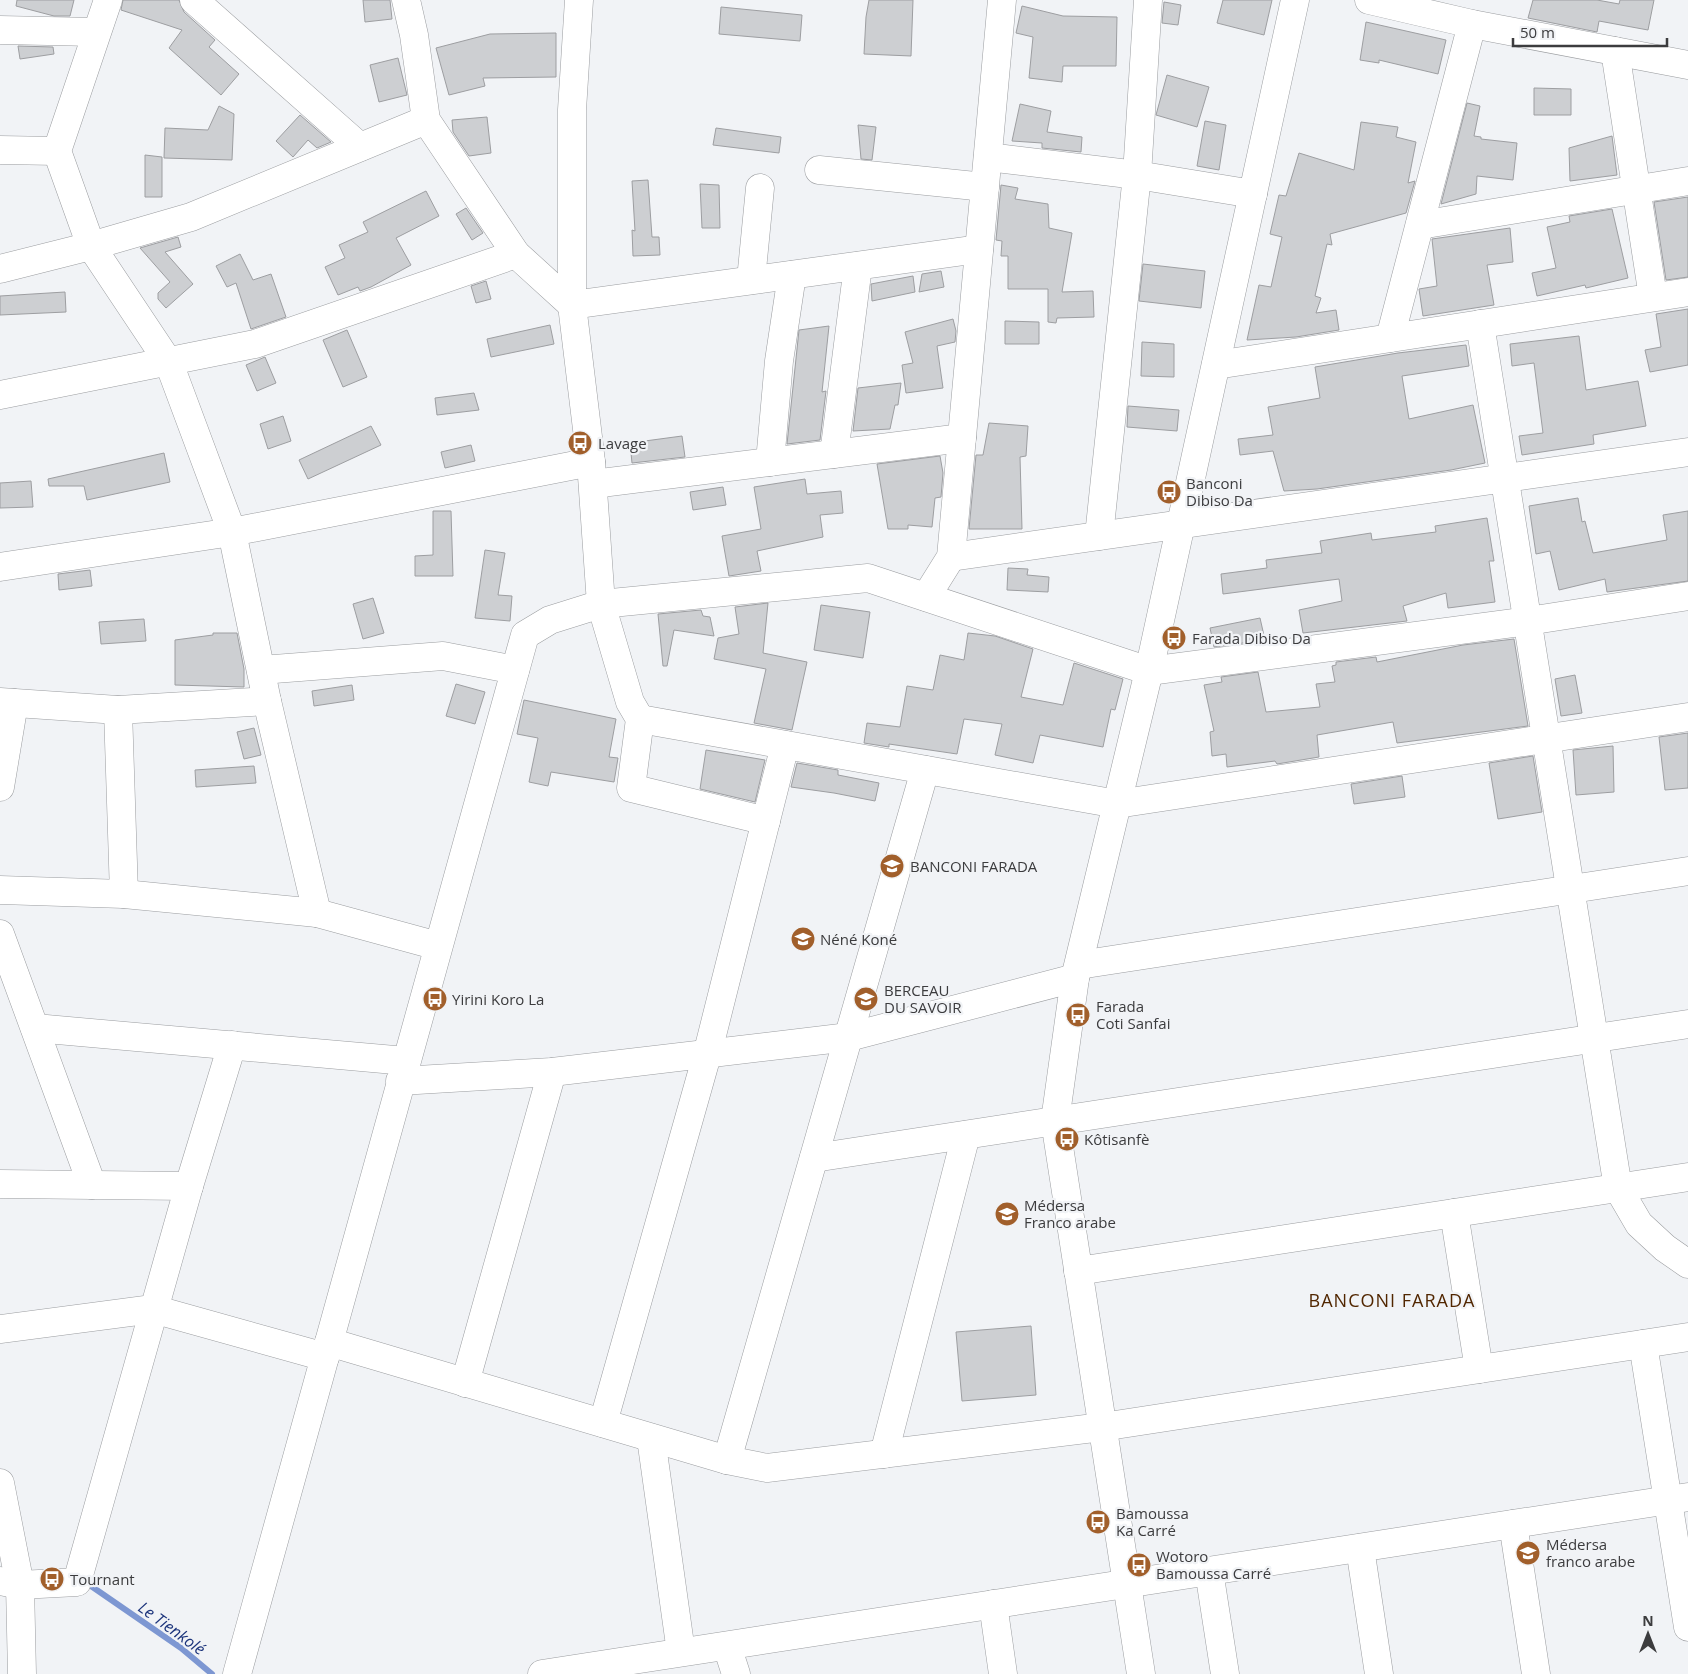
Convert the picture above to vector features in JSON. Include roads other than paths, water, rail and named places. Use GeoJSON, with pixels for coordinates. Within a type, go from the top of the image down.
{"type":"FeatureCollection","features":[{"type":"Feature","properties":{"kind":"street"},"geometry":{"type":"LineString","coordinates":[[108,0],[95,32],[57,151],[91,246],[169,362],[232,532],[267,701],[317,913]]}},
{"type":"Feature","properties":{"kind":"street"},"geometry":{"type":"LineString","coordinates":[[194,0],[360,147]]}},
{"type":"Feature","properties":{"kind":"street"},"geometry":{"type":"LineString","coordinates":[[406,0],[414,35],[426,120],[516,254],[572,305]]}},
{"type":"Feature","properties":{"kind":"street"},"geometry":{"type":"LineString","coordinates":[[579,0],[572,110],[572,305],[592,473],[601,604],[630,702],[640,719],[631,788],[766,822]]}},
{"type":"Feature","properties":{"kind":"street"},"geometry":{"type":"LineString","coordinates":[[926,597],[951,557],[1002,0]]}},
{"type":"Feature","properties":{"kind":"street"},"geometry":{"type":"LineString","coordinates":[[1100,536],[1137,175],[1148,0]]}},
{"type":"Feature","properties":{"kind":"street"},"geometry":{"type":"LineString","coordinates":[[1141,1674],[1055,1121],[1077,972],[1149,671],[1295,0]]}},
{"type":"Feature","properties":{"kind":"street"},"geometry":{"type":"LineString","coordinates":[[1369,0],[1472,24],[1688,65]]}},
{"type":"Feature","properties":{"kind":"street"},"geometry":{"type":"LineString","coordinates":[[1390,338],[1472,24]]}},
{"type":"Feature","properties":{"kind":"street"},"geometry":{"type":"LineString","coordinates":[[0,30],[95,32]]}},
{"type":"Feature","properties":{"kind":"street"},"geometry":{"type":"LineString","coordinates":[[1615,51],[1653,297]]}},
{"type":"Feature","properties":{"kind":"street"},"geometry":{"type":"LineString","coordinates":[[0,269],[91,246],[191,217],[426,120]]}},
{"type":"Feature","properties":{"kind":"street"},"geometry":{"type":"LineString","coordinates":[[0,150],[57,151]]}},
{"type":"Feature","properties":{"kind":"street"},"geometry":{"type":"LineString","coordinates":[[988,157],[1137,175],[1253,194]]}},
{"type":"Feature","properties":{"kind":"street"},"geometry":{"type":"LineString","coordinates":[[819,170],[985,187]]}},
{"type":"Feature","properties":{"kind":"street"},"geometry":{"type":"LineString","coordinates":[[1420,225],[1688,181]]}},
{"type":"Feature","properties":{"kind":"street"},"geometry":{"type":"LineString","coordinates":[[751,280],[760,188]]}},
{"type":"Feature","properties":{"kind":"street"},"geometry":{"type":"LineString","coordinates":[[572,305],[980,249]]}},
{"type":"Feature","properties":{"kind":"street"},"geometry":{"type":"LineString","coordinates":[[0,395],[255,344],[516,254]]}},
{"type":"Feature","properties":{"kind":"street"},"geometry":{"type":"LineString","coordinates":[[834,454],[858,266]]}},
{"type":"Feature","properties":{"kind":"street"},"geometry":{"type":"LineString","coordinates":[[770,462],[779,361],[792,275]]}},
{"type":"Feature","properties":{"kind":"street"},"geometry":{"type":"LineString","coordinates":[[1216,364],[1688,292]]}},
{"type":"Feature","properties":{"kind":"street"},"geometry":{"type":"LineString","coordinates":[[1480,324],[1618,1188],[1639,1224],[1665,1248],[1688,1264]]}},
{"type":"Feature","properties":{"kind":"street"},"geometry":{"type":"LineString","coordinates":[[0,567],[232,532],[592,473],[770,462],[962,438]]}},
{"type":"Feature","properties":{"kind":"street"},"geometry":{"type":"LineString","coordinates":[[951,557],[1688,452]]}},
{"type":"Feature","properties":{"kind":"street"},"geometry":{"type":"LineString","coordinates":[[237,1674],[524,635],[550,620],[601,604],[868,578],[1149,671],[1528,621],[1688,596]]}},
{"type":"Feature","properties":{"kind":"street"},"geometry":{"type":"LineString","coordinates":[[261,670],[443,656],[515,670]]}},
{"type":"Feature","properties":{"kind":"street"},"geometry":{"type":"LineString","coordinates":[[0,788],[7,702],[118,710],[267,701]]}},
{"type":"Feature","properties":{"kind":"street"},"geometry":{"type":"LineString","coordinates":[[118,710],[124,894]]}},
{"type":"Feature","properties":{"kind":"street"},"geometry":{"type":"LineString","coordinates":[[640,719],[1116,804],[1688,717]]}},
{"type":"Feature","properties":{"kind":"street"},"geometry":{"type":"LineString","coordinates":[[603,1423],[707,1055],[785,745]]}},
{"type":"Feature","properties":{"kind":"street"},"geometry":{"type":"LineString","coordinates":[[727,1460],[925,770]]}},
{"type":"Feature","properties":{"kind":"street"},"geometry":{"type":"LineString","coordinates":[[35,1028],[232,1046],[403,1071],[552,1072],[849,1037],[1077,972],[1688,871]]}},
{"type":"Feature","properties":{"kind":"street"},"geometry":{"type":"LineString","coordinates":[[0,890],[124,894],[317,913],[438,946]]}},
{"type":"Feature","properties":{"kind":"street"},"geometry":{"type":"LineString","coordinates":[[0,934],[92,1185]]}},
{"type":"Feature","properties":{"kind":"street"},"geometry":{"type":"LineString","coordinates":[[814,1158],[1688,1024]]}},
{"type":"Feature","properties":{"kind":"street"},"geometry":{"type":"LineString","coordinates":[[10,1583],[77,1582],[189,1186],[232,1046]]}},
{"type":"Feature","properties":{"kind":"street"},"geometry":{"type":"LineString","coordinates":[[465,1382],[552,1072]]}},
{"type":"Feature","properties":{"kind":"street"},"geometry":{"type":"LineString","coordinates":[[884,1454],[966,1135]]}},
{"type":"Feature","properties":{"kind":"street"},"geometry":{"type":"LineString","coordinates":[[1078,1271],[1688,1177]]}},
{"type":"Feature","properties":{"kind":"street"},"geometry":{"type":"LineString","coordinates":[[0,1184],[189,1186]]}},
{"type":"Feature","properties":{"kind":"street"},"geometry":{"type":"LineString","coordinates":[[1454,1213],[1479,1369]]}},
{"type":"Feature","properties":{"kind":"street"},"geometry":{"type":"LineString","coordinates":[[0,1329],[154,1309],[465,1382],[727,1460],[767,1468],[1102,1428],[1688,1337]]}},
{"type":"Feature","properties":{"kind":"street"},"geometry":{"type":"LineString","coordinates":[[1643,1344],[1678,1499],[1688,1628]]}},
{"type":"Feature","properties":{"kind":"street"},"geometry":{"type":"LineString","coordinates":[[651,1438],[681,1652]]}},
{"type":"Feature","properties":{"kind":"street"},"geometry":{"type":"LineString","coordinates":[[0,1483],[10,1583],[22,1674]]}},
{"type":"Feature","properties":{"kind":"street"},"geometry":{"type":"LineString","coordinates":[[542,1674],[1678,1499]]}},
{"type":"Feature","properties":{"kind":"street"},"geometry":{"type":"LineString","coordinates":[[1513,1524],[1536,1674]]}},
{"type":"Feature","properties":{"kind":"street"},"geometry":{"type":"LineString","coordinates":[[1360,1548],[1379,1674]]}},
{"type":"Feature","properties":{"kind":"street"},"geometry":{"type":"LineString","coordinates":[[1209,1571],[1225,1674]]}},
{"type":"Feature","properties":{"kind":"street"},"geometry":{"type":"LineString","coordinates":[[993,1604],[1003,1674]]}},
{"type":"Feature","properties":{"kind":"street"},"geometry":{"type":"LineString","coordinates":[[727,1646],[736,1674]]}},
{"type":"Feature","properties":{"kind":"waterway","name":"Le Tienkolé"},"geometry":{"type":"LineString","coordinates":[[91,1586],[181,1648],[212,1674]]}},
{"type":"Feature","properties":{"kind":"place","name":"Lavage"},"geometry":{"type":"Point","coordinates":[580,443]}},
{"type":"Feature","properties":{"kind":"place","name":"Banconi Dibiso Da"},"geometry":{"type":"Point","coordinates":[1169,492]}},
{"type":"Feature","properties":{"kind":"place","name":"Farada Dibiso Da"},"geometry":{"type":"Point","coordinates":[1174,638]}},
{"type":"Feature","properties":{"kind":"place","name":"BANCONI FARADA"},"geometry":{"type":"Point","coordinates":[892,866]}},
{"type":"Feature","properties":{"kind":"place","name":"Néné Koné"},"geometry":{"type":"Point","coordinates":[803,939]}},
{"type":"Feature","properties":{"kind":"place","name":"Yirini Koro La"},"geometry":{"type":"Point","coordinates":[435,999]}},
{"type":"Feature","properties":{"kind":"place","name":"BERCEAU DU SAVOIR"},"geometry":{"type":"Point","coordinates":[866,999]}},
{"type":"Feature","properties":{"kind":"place","name":"Farada Coti Sanfai"},"geometry":{"type":"Point","coordinates":[1078,1015]}},
{"type":"Feature","properties":{"kind":"place","name":"Kôtisanfè"},"geometry":{"type":"Point","coordinates":[1067,1139]}},
{"type":"Feature","properties":{"kind":"place","name":"Médersa Franco arabe"},"geometry":{"type":"Point","coordinates":[1007,1214]}},
{"type":"Feature","properties":{"kind":"place","name":"Bamoussa Ka Carré"},"geometry":{"type":"Point","coordinates":[1098,1522]}},
{"type":"Feature","properties":{"kind":"place","name":"Médersa franco arabe"},"geometry":{"type":"Point","coordinates":[1528,1553]}},
{"type":"Feature","properties":{"kind":"place","name":"Wotoro Bamoussa Carré"},"geometry":{"type":"Point","coordinates":[1139,1565]}},
{"type":"Feature","properties":{"kind":"place","name":"Tournant"},"geometry":{"type":"Point","coordinates":[52,1579]}},
{"type":"Feature","properties":{"kind":"district","name":"BANCONI FARADA"},"geometry":{"type":"Point","coordinates":[1392,1300]}}]}
